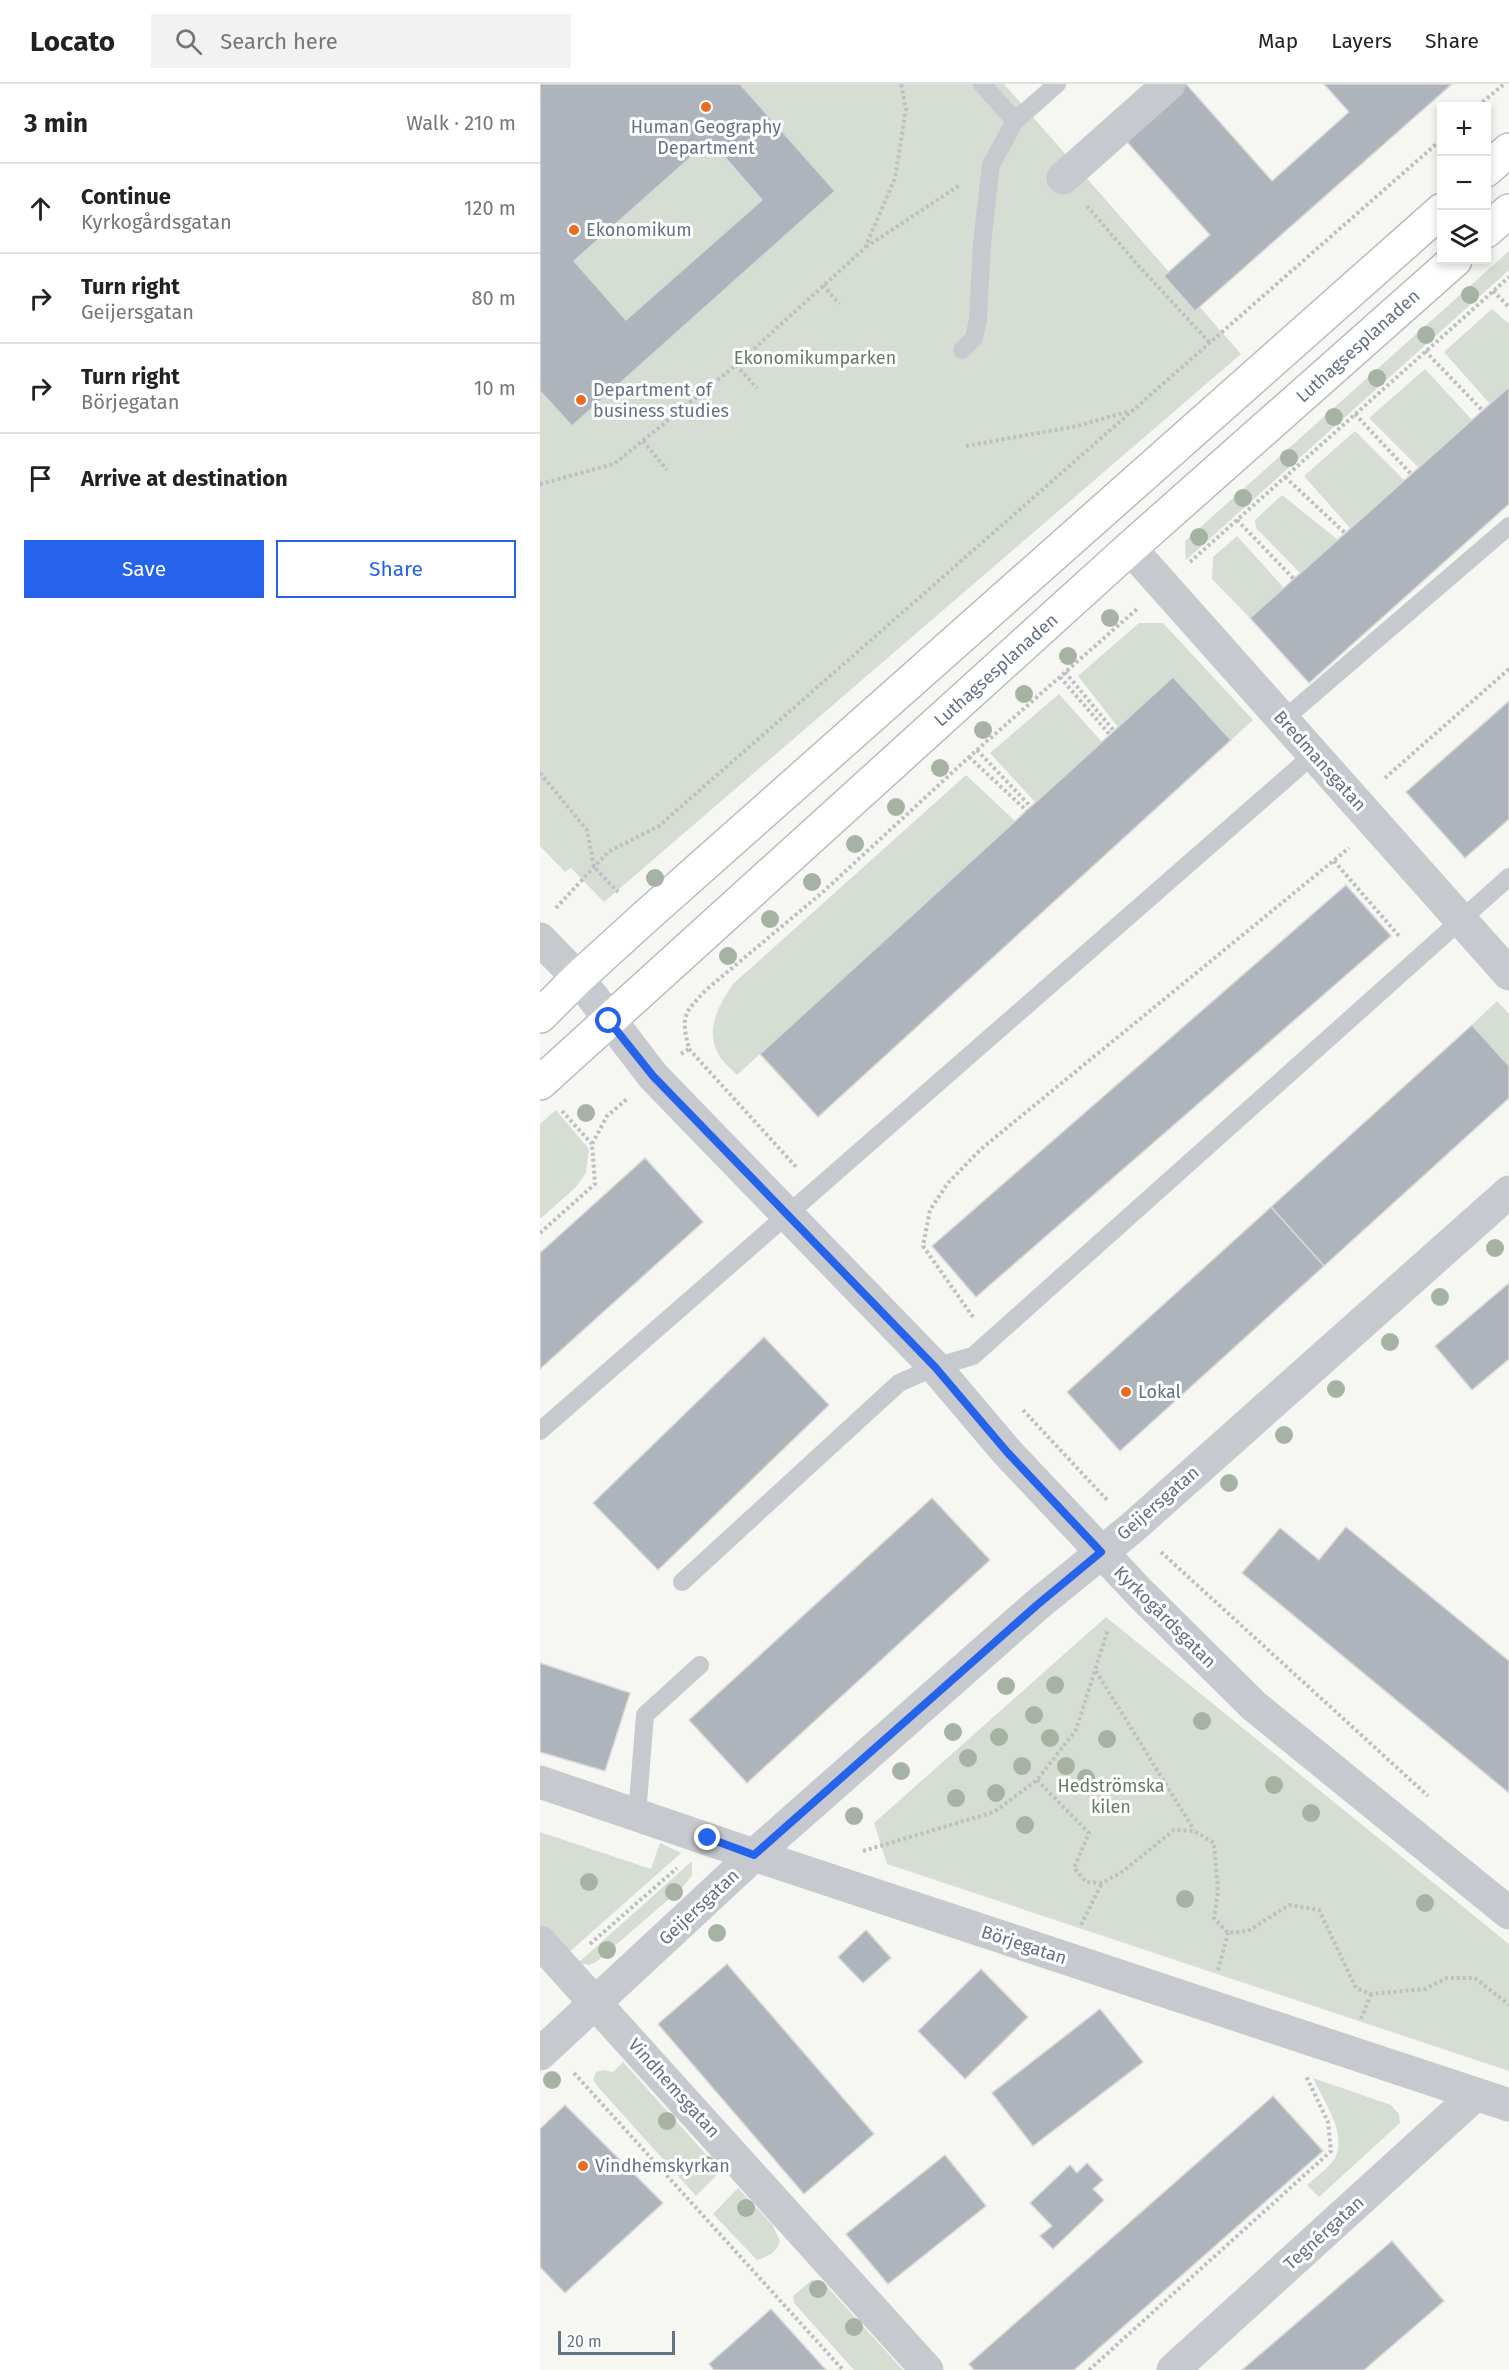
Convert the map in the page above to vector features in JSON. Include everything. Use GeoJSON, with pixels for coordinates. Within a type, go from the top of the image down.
{"type":"FeatureCollection","features":[{"type":"Feature","properties":{"kind":"main road"},"geometry":{"type":"LineString","coordinates":[[1491,166],[1509,150]]}},
{"type":"Feature","properties":{"kind":"main road"},"geometry":{"type":"LineString","coordinates":[[1491,227],[1509,211]]}},
{"type":"Feature","properties":{"kind":"main road"},"geometry":{"type":"LineString","coordinates":[[540,1016],[578,978],[1437,214]]}},
{"type":"Feature","properties":{"kind":"main road","name":"Luthagsesplanaden"},"geometry":{"type":"LineString","coordinates":[[547,1093],[609,1021],[1130,548],[1450,264]]}},
{"type":"Feature","properties":{"kind":"street"},"geometry":{"type":"LineString","coordinates":[[1063,178],[1169,84]]}},
{"type":"Feature","properties":{"kind":"street","name":"Bredmansgatan"},"geometry":{"type":"LineString","coordinates":[[1130,548],[1509,974]]}},
{"type":"Feature","properties":{"kind":"street","name":"Kyrkogårdsgatan"},"geometry":{"type":"LineString","coordinates":[[540,939],[578,978],[653,1076],[935,1367],[1007,1452],[1101,1552],[1254,1706],[1509,1913]]}},
{"type":"Feature","properties":{"kind":"street","name":"Geijersgatan"},"geometry":{"type":"LineString","coordinates":[[540,2055],[754,1855],[1037,1605],[1133,1527],[1509,1192]]}},
{"type":"Feature","properties":{"kind":"street","name":"Börjegatan"},"geometry":{"type":"LineString","coordinates":[[540,1782],[1509,2105]]}},
{"type":"Feature","properties":{"kind":"street","name":"Vindhemsgatan"},"geometry":{"type":"LineString","coordinates":[[540,1942],[927,2370]]}},
{"type":"Feature","properties":{"kind":"street","name":"Tegnérgatan"},"geometry":{"type":"LineString","coordinates":[[1173,2370],[1475,2095]]}},
{"type":"Feature","properties":{"kind":"lane"},"geometry":{"type":"LineString","coordinates":[[982,84],[1015,121]]}},
{"type":"Feature","properties":{"kind":"lane"},"geometry":{"type":"LineString","coordinates":[[962,350],[974,338],[978,320],[981,243],[991,165],[1015,121],[1057,84]]}},
{"type":"Feature","properties":{"kind":"lane"},"geometry":{"type":"LineString","coordinates":[[1283,720],[1509,525]]}},
{"type":"Feature","properties":{"kind":"lane"},"geometry":{"type":"LineString","coordinates":[[540,1431],[1314,754]]}},
{"type":"Feature","properties":{"kind":"lane"},"geometry":{"type":"LineString","coordinates":[[682,1582],[899,1383],[935,1367],[973,1356],[1509,877]]}},
{"type":"Feature","properties":{"kind":"lane"},"geometry":{"type":"LineString","coordinates":[[637,1815],[645,1715],[700,1665]]}},
{"type":"Feature","properties":{"kind":"path"},"geometry":{"type":"LineString","coordinates":[[540,484],[614,464],[736,365],[866,248],[895,177],[906,109],[901,84]]}},
{"type":"Feature","properties":{"kind":"path"},"geometry":{"type":"LineString","coordinates":[[1483,102],[1504,84]]}},
{"type":"Feature","properties":{"kind":"path"},"geometry":{"type":"LineString","coordinates":[[560,904],[609,852],[660,826],[1437,143]]}},
{"type":"Feature","properties":{"kind":"path"},"geometry":{"type":"LineString","coordinates":[[1063,178],[1136,263],[1210,343]]}},
{"type":"Feature","properties":{"kind":"path"},"geometry":{"type":"LineString","coordinates":[[817,1189],[689,1049],[682,1023],[691,1005],[706,989],[823,892],[969,757],[1509,277]]}},
{"type":"Feature","properties":{"kind":"path"},"geometry":{"type":"LineString","coordinates":[[823,285],[839,304]]}},
{"type":"Feature","properties":{"kind":"path"},"geometry":{"type":"LineString","coordinates":[[1492,291],[1509,308]]}},
{"type":"Feature","properties":{"kind":"path"},"geometry":{"type":"LineString","coordinates":[[1425,351],[1482,410]]}},
{"type":"Feature","properties":{"kind":"path"},"geometry":{"type":"LineString","coordinates":[[736,365],[757,388]]}},
{"type":"Feature","properties":{"kind":"path"},"geometry":{"type":"LineString","coordinates":[[966,446],[1077,426],[1134,410]]}},
{"type":"Feature","properties":{"kind":"path"},"geometry":{"type":"LineString","coordinates":[[1355,414],[1411,474]]}},
{"type":"Feature","properties":{"kind":"path"},"geometry":{"type":"LineString","coordinates":[[643,441],[667,470]]}},
{"type":"Feature","properties":{"kind":"path"},"geometry":{"type":"LineString","coordinates":[[1285,477],[1345,533]]}},
{"type":"Feature","properties":{"kind":"path"},"geometry":{"type":"LineString","coordinates":[[1237,520],[1294,579]]}},
{"type":"Feature","properties":{"kind":"path"},"geometry":{"type":"LineString","coordinates":[[973,1356],[960,1342],[980,1326],[923,1246],[930,1210],[948,1182],[981,1149],[1334,861],[1367,814],[1509,669]]}},
{"type":"Feature","properties":{"kind":"path"},"geometry":{"type":"LineString","coordinates":[[1060,677],[1112,733],[1065,672]]}},
{"type":"Feature","properties":{"kind":"path"},"geometry":{"type":"LineString","coordinates":[[969,757],[1029,809],[977,750]]}},
{"type":"Feature","properties":{"kind":"path"},"geometry":{"type":"LineString","coordinates":[[540,773],[587,830],[594,867]]}},
{"type":"Feature","properties":{"kind":"path"},"geometry":{"type":"LineString","coordinates":[[1334,861],[1404,941]]}},
{"type":"Feature","properties":{"kind":"path"},"geometry":{"type":"LineString","coordinates":[[540,1233],[595,1184],[592,1144],[607,1116],[653,1076],[689,1049]]}},
{"type":"Feature","properties":{"kind":"path"},"geometry":{"type":"LineString","coordinates":[[547,1093],[592,1144]]}},
{"type":"Feature","properties":{"kind":"path"},"geometry":{"type":"LineString","coordinates":[[1022,1408],[1133,1527],[1431,1799]]}},
{"type":"Feature","properties":{"kind":"path"},"geometry":{"type":"LineString","coordinates":[[852,1854],[994,1812],[1037,1780],[1076,1730],[1108,1629]]}},
{"type":"Feature","properties":{"kind":"path"},"geometry":{"type":"LineString","coordinates":[[1096,1671],[1194,1831],[1214,1843],[1218,1891],[1214,1918],[1228,1933]]}},
{"type":"Feature","properties":{"kind":"path"},"geometry":{"type":"LineString","coordinates":[[1037,1780],[1089,1833],[1074,1868],[1086,1882],[1101,1883],[1122,1872],[1174,1830],[1194,1831]]}},
{"type":"Feature","properties":{"kind":"path"},"geometry":{"type":"LineString","coordinates":[[582,1950],[680,1865]]}},
{"type":"Feature","properties":{"kind":"path"},"geometry":{"type":"LineString","coordinates":[[1076,1935],[1101,1883]]}},
{"type":"Feature","properties":{"kind":"path"},"geometry":{"type":"LineString","coordinates":[[1228,1933],[1248,1931],[1289,1905],[1319,1910],[1356,1988],[1371,1994],[1425,1989],[1447,1977],[1474,1978],[1509,2005]]}},
{"type":"Feature","properties":{"kind":"path"},"geometry":{"type":"LineString","coordinates":[[1218,1972],[1228,1933]]}},
{"type":"Feature","properties":{"kind":"path"},"geometry":{"type":"LineString","coordinates":[[1360,2021],[1371,1994]]}},
{"type":"Feature","properties":{"kind":"path"},"geometry":{"type":"LineString","coordinates":[[1089,2370],[1331,2151],[1328,2122],[1302,2067]]}},
{"type":"Feature","properties":{"kind":"path"},"geometry":{"type":"LineString","coordinates":[[572,2070],[843,2370]]}},
{"type":"Feature","properties":{"kind":"green space","name":"Ekonomikumparken"},"geometry":{"type":"Polygon","coordinates":[[[540,84],[1004,84],[1241,354],[604,902],[571,868],[565,872],[540,846],[540,84]]]}},
{"type":"Feature","properties":{"kind":"green space"},"geometry":{"type":"Polygon","coordinates":[[[1509,251],[1509,270],[1186,560],[1185,541],[1509,251]]]}},
{"type":"Feature","properties":{"kind":"green space"},"geometry":{"type":"Polygon","coordinates":[[[1492,309],[1509,324],[1509,387],[1490,404],[1444,352],[1492,309]]]}},
{"type":"Feature","properties":{"kind":"green space"},"geometry":{"type":"Polygon","coordinates":[[[1425,369],[1472,420],[1418,467],[1369,418],[1425,369]]]}},
{"type":"Feature","properties":{"kind":"green space"},"geometry":{"type":"Polygon","coordinates":[[[1355,431],[1404,480],[1350,528],[1304,476],[1355,431]]]}},
{"type":"Feature","properties":{"kind":"green space"},"geometry":{"type":"Polygon","coordinates":[[[1282,495],[1338,540],[1300,573],[1256,528],[1255,520],[1282,495]]]}},
{"type":"Feature","properties":{"kind":"green space"},"geometry":{"type":"Polygon","coordinates":[[[1237,536],[1284,588],[1250,618],[1212,579],[1213,557],[1237,536]]]}},
{"type":"Feature","properties":{"kind":"green space"},"geometry":{"type":"Polygon","coordinates":[[[1139,623],[1163,623],[1253,720],[1231,740],[1173,677],[1118,727],[1078,676],[1139,623]]]}},
{"type":"Feature","properties":{"kind":"green space"},"geometry":{"type":"Polygon","coordinates":[[[1059,694],[1102,742],[1035,802],[990,753],[1059,694]]]}},
{"type":"Feature","properties":{"kind":"green space"},"geometry":{"type":"Polygon","coordinates":[[[966,775],[1015,821],[737,1075],[718,1054],[713,1035],[715,1017],[733,984],[966,775]]]}},
{"type":"Feature","properties":{"kind":"green space"},"geometry":{"type":"Polygon","coordinates":[[[1497,1001],[1509,1014],[1509,1066],[1472,1025],[1497,1001]]]}},
{"type":"Feature","properties":{"kind":"green space"},"geometry":{"type":"Polygon","coordinates":[[[556,1110],[589,1149],[586,1173],[576,1187],[540,1219],[540,1124],[556,1110]]]}},
{"type":"Feature","properties":{"kind":"green space","name":"Hedströmska kilen"},"geometry":{"type":"Polygon","coordinates":[[[1106,1617],[1509,1944],[1509,2071],[887,1864],[874,1823],[1106,1617]]]}},
{"type":"Feature","properties":{"kind":"green space"},"geometry":{"type":"Polygon","coordinates":[[[540,1832],[651,1869],[660,1843],[681,1853],[567,1954],[540,1924],[540,1832]]]}},
{"type":"Feature","properties":{"kind":"green space"},"geometry":{"type":"Polygon","coordinates":[[[692,1861],[692,1875],[683,1887],[596,1962],[589,1965],[578,1963],[692,1861]]]}},
{"type":"Feature","properties":{"kind":"green space"},"geometry":{"type":"Polygon","coordinates":[[[623,2062],[721,2171],[696,2196],[593,2080],[596,2072],[603,2070],[613,2072],[623,2062]]]}},
{"type":"Feature","properties":{"kind":"green space"},"geometry":{"type":"Polygon","coordinates":[[[1313,2078],[1391,2105],[1399,2114],[1400,2123],[1319,2197],[1307,2185],[1335,2158],[1338,2138],[1333,2117],[1313,2078]]]}},
{"type":"Feature","properties":{"kind":"green space"},"geometry":{"type":"Polygon","coordinates":[[[738,2188],[772,2224],[780,2241],[772,2254],[757,2260],[713,2214],[738,2188]]]}},
{"type":"Feature","properties":{"kind":"green space"},"geometry":{"type":"Polygon","coordinates":[[[812,2280],[822,2281],[903,2370],[854,2370],[794,2303],[793,2296],[812,2280]]]}},
{"type":"Feature","properties":{"kind":"building","name":"Ekonomikum"},"geometry":{"type":"Polygon","coordinates":[[[540,84],[740,84],[835,191],[572,426],[540,391],[540,84]],[[710,140],[574,261],[626,320],[762,200],[710,140]]]}},
{"type":"Feature","properties":{"kind":"building"},"geometry":{"type":"Polygon","coordinates":[[[1178,84],[1186,84],[1272,181],[1349,112],[1324,84],[1452,84],[1195,311],[1164,276],[1210,235],[1121,135],[1178,84]]]}},
{"type":"Feature","properties":{"kind":"building"},"geometry":{"type":"Polygon","coordinates":[[[1509,387],[1509,504],[1309,683],[1250,618],[1509,387]]]}},
{"type":"Feature","properties":{"kind":"building"},"geometry":{"type":"Polygon","coordinates":[[[1173,677],[1231,740],[818,1117],[760,1054],[1173,677]]]}},
{"type":"Feature","properties":{"kind":"building"},"geometry":{"type":"Polygon","coordinates":[[[1509,701],[1509,819],[1465,858],[1406,792],[1509,701]]]}},
{"type":"Feature","properties":{"kind":"building"},"geometry":{"type":"Polygon","coordinates":[[[1346,885],[1391,936],[976,1297],[932,1246],[1346,885]]]}},
{"type":"Feature","properties":{"kind":"building"},"geometry":{"type":"Polygon","coordinates":[[[1472,1025],[1509,1066],[1509,1098],[1324,1266],[1271,1207],[1472,1025]]]}},
{"type":"Feature","properties":{"kind":"building"},"geometry":{"type":"Polygon","coordinates":[[[645,1158],[703,1222],[540,1369],[540,1253],[645,1158]]]}},
{"type":"Feature","properties":{"kind":"building"},"geometry":{"type":"Polygon","coordinates":[[[1271,1207],[1324,1266],[1120,1451],[1067,1392],[1271,1207]]]}},
{"type":"Feature","properties":{"kind":"building"},"geometry":{"type":"Polygon","coordinates":[[[1509,1283],[1509,1359],[1472,1390],[1435,1346],[1509,1283]]]}},
{"type":"Feature","properties":{"kind":"building"},"geometry":{"type":"Polygon","coordinates":[[[764,1337],[829,1405],[658,1570],[593,1503],[764,1337]]]}},
{"type":"Feature","properties":{"kind":"building"},"geometry":{"type":"Polygon","coordinates":[[[932,1498],[990,1560],[747,1783],[689,1720],[932,1498]]]}},
{"type":"Feature","properties":{"kind":"building"},"geometry":{"type":"Polygon","coordinates":[[[1346,1527],[1509,1661],[1509,1793],[1242,1573],[1280,1528],[1319,1560],[1346,1527]]]}},
{"type":"Feature","properties":{"kind":"building"},"geometry":{"type":"Polygon","coordinates":[[[540,1663],[630,1693],[605,1771],[540,1752],[540,1663]]]}},
{"type":"Feature","properties":{"kind":"building"},"geometry":{"type":"Polygon","coordinates":[[[866,1930],[891,1958],[863,1983],[838,1957],[866,1930]]]}},
{"type":"Feature","properties":{"kind":"building"},"geometry":{"type":"Polygon","coordinates":[[[727,1964],[874,2134],[804,2194],[658,2024],[727,1964]]]}},
{"type":"Feature","properties":{"kind":"building"},"geometry":{"type":"Polygon","coordinates":[[[981,1969],[1028,2017],[965,2079],[918,2031],[981,1969]]]}},
{"type":"Feature","properties":{"kind":"building"},"geometry":{"type":"Polygon","coordinates":[[[1100,2009],[1143,2062],[1033,2146],[992,2093],[1100,2009]]]}},
{"type":"Feature","properties":{"kind":"building"},"geometry":{"type":"Polygon","coordinates":[[[1273,2096],[1323,2151],[1074,2370],[974,2370],[969,2364],[1273,2096]]]}},
{"type":"Feature","properties":{"kind":"building","name":"Vindhemskyrkan"},"geometry":{"type":"Polygon","coordinates":[[[565,2105],[663,2203],[565,2293],[540,2267],[540,2129],[565,2105]]]}},
{"type":"Feature","properties":{"kind":"building"},"geometry":{"type":"Polygon","coordinates":[[[945,2155],[986,2206],[888,2284],[846,2234],[945,2155]]]}},
{"type":"Feature","properties":{"kind":"building"},"geometry":{"type":"Polygon","coordinates":[[[1087,2163],[1103,2180],[1093,2189],[1104,2200],[1053,2249],[1040,2236],[1052,2226],[1030,2203],[1070,2165],[1077,2173],[1087,2163]]]}},
{"type":"Feature","properties":{"kind":"building"},"geometry":{"type":"Polygon","coordinates":[[[1392,2241],[1444,2301],[1364,2370],[1242,2370],[1392,2241]]]}},
{"type":"Feature","properties":{"kind":"building"},"geometry":{"type":"Polygon","coordinates":[[[771,2309],[826,2370],[714,2370],[709,2364],[771,2309]]]}},
{"type":"Feature","properties":{"kind":"place","name":"Human Geography Department"},"geometry":{"type":"Point","coordinates":[706,107]}},
{"type":"Feature","properties":{"kind":"place","name":"Ekonomikum"},"geometry":{"type":"Point","coordinates":[574,230]}},
{"type":"Feature","properties":{"kind":"place","name":"Department of business studies"},"geometry":{"type":"Point","coordinates":[581,400]}},
{"type":"Feature","properties":{"kind":"place","name":"Lokal"},"geometry":{"type":"Point","coordinates":[1126,1392]}},
{"type":"Feature","properties":{"kind":"place","name":"Vindhemskyrkan"},"geometry":{"type":"Point","coordinates":[583,2166]}},
{"type":"Feature","properties":{"kind":"route"},"geometry":{"type":"LineString","coordinates":[[609,1021],[653,1076],[935,1367],[1007,1452],[1101,1552],[1037,1605],[754,1855],[708,1838]]}}]}
